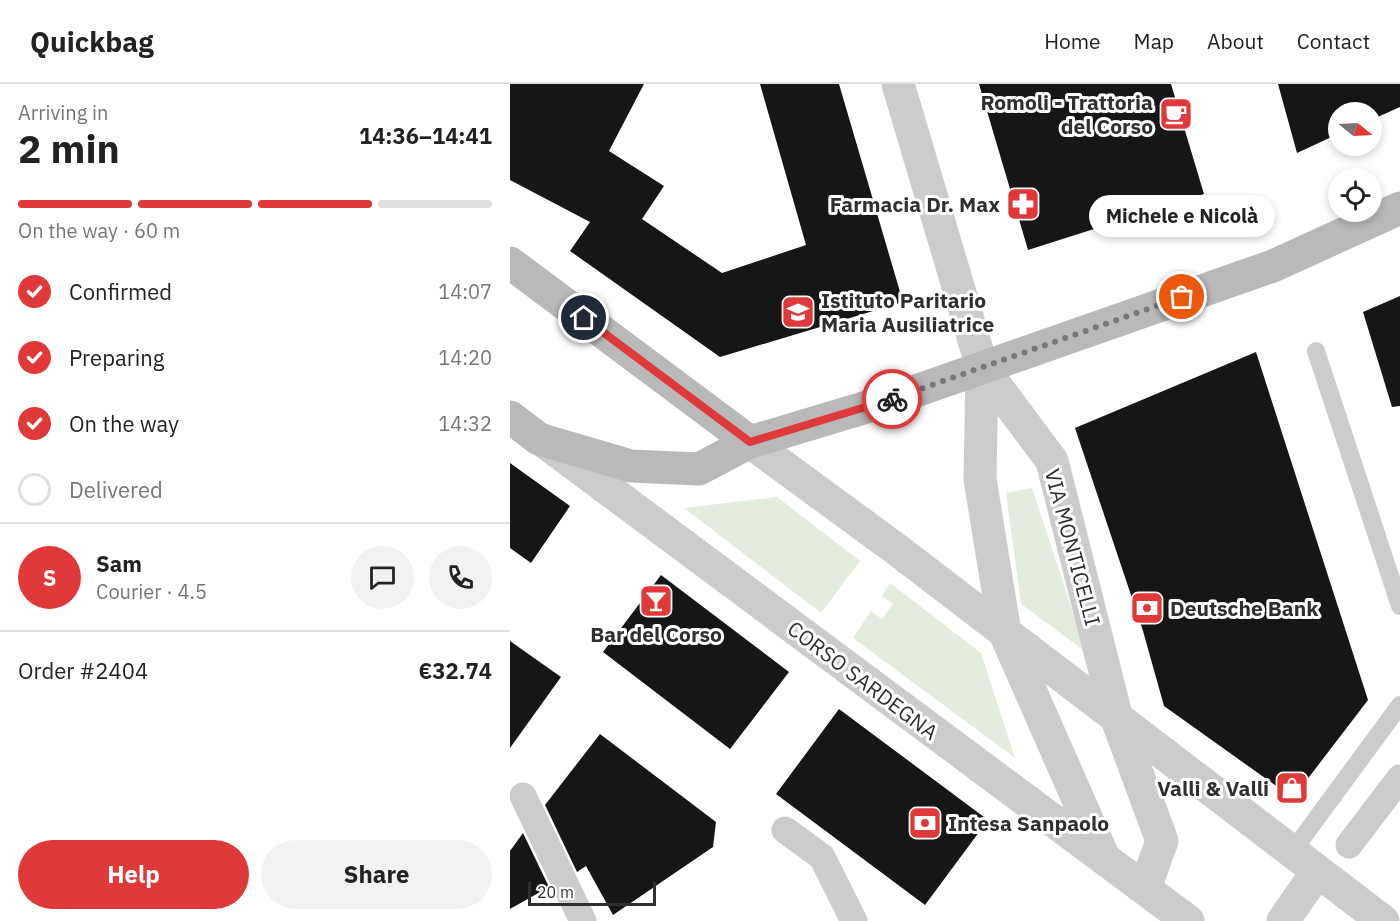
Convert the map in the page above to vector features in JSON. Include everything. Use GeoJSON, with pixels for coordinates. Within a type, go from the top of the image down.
{"type":"FeatureCollection","features":[{"type":"Feature","properties":{"kind":"main road","name":"CORSO SARDEGNA"},"geometry":{"type":"LineString","coordinates":[[510,417],[539,439],[631,466],[699,469],[750,442],[890,400],[1273,266],[1400,208]]}},
{"type":"Feature","properties":{"kind":"main road"},"geometry":{"type":"LineString","coordinates":[[510,263],[750,442]]}},
{"type":"Feature","properties":{"kind":"street","name":"VIA MONTICELLI"},"geometry":{"type":"LineString","coordinates":[[898,84],[982,367],[1052,461],[1117,719],[1162,841],[1144,888]]}},
{"type":"Feature","properties":{"kind":"street"},"geometry":{"type":"LineString","coordinates":[[982,367],[980,479],[1005,633],[1104,859]]}},
{"type":"Feature","properties":{"kind":"street","name":"CORSO SARDEGNA"},"geometry":{"type":"LineString","coordinates":[[539,439],[1188,921]]}},
{"type":"Feature","properties":{"kind":"street"},"geometry":{"type":"LineString","coordinates":[[750,442],[1383,921]]}},
{"type":"Feature","properties":{"kind":"street"},"geometry":{"type":"LineString","coordinates":[[1349,845],[1400,778]]}},
{"type":"Feature","properties":{"kind":"street"},"geometry":{"type":"LineString","coordinates":[[524,796],[583,921]]}},
{"type":"Feature","properties":{"kind":"street"},"geometry":{"type":"LineString","coordinates":[[785,830],[822,857],[854,921]]}},
{"type":"Feature","properties":{"kind":"street"},"geometry":{"type":"LineString","coordinates":[[1283,921],[1305,862]]}},
{"type":"Feature","properties":{"kind":"street"},"geometry":{"type":"LineString","coordinates":[[1144,888],[1159,921]]}},
{"type":"Feature","properties":{"kind":"lane"},"geometry":{"type":"LineString","coordinates":[[1316,351],[1400,606]]}},
{"type":"Feature","properties":{"kind":"lane"},"geometry":{"type":"LineString","coordinates":[[1305,862],[1400,705]]}},
{"type":"Feature","properties":{"kind":"shaded area"},"geometry":{"type":"Polygon","coordinates":[[[1032,488],[1086,652],[1021,604],[1006,493],[1032,488]]]}},
{"type":"Feature","properties":{"kind":"shaded area"},"geometry":{"type":"Polygon","coordinates":[[[777,497],[860,561],[821,613],[684,508],[777,497]]]}},
{"type":"Feature","properties":{"kind":"shaded area"},"geometry":{"type":"Polygon","coordinates":[[[890,583],[981,653],[1015,758],[853,638],[871,611],[882,619],[893,604],[882,596],[890,583]]]}},
{"type":"Feature","properties":{"kind":"building"},"geometry":{"type":"Polygon","coordinates":[[[510,84],[644,84],[609,151],[664,186],[642,219],[722,273],[806,245],[760,84],[839,84],[903,302],[720,357],[570,251],[590,222],[510,180],[510,84]]]}},
{"type":"Feature","properties":{"kind":"building"},"geometry":{"type":"Polygon","coordinates":[[[979,84],[1171,84],[1204,194],[1028,250],[979,84]]]}},
{"type":"Feature","properties":{"kind":"building"},"geometry":{"type":"Polygon","coordinates":[[[1278,84],[1400,84],[1400,107],[1382,115],[1382,102],[1328,102],[1328,139],[1297,153],[1278,84]]]}},
{"type":"Feature","properties":{"kind":"building"},"geometry":{"type":"Polygon","coordinates":[[[1400,296],[1400,406],[1392,407],[1363,312],[1400,296]]]}},
{"type":"Feature","properties":{"kind":"building"},"geometry":{"type":"Polygon","coordinates":[[[1256,352],[1368,700],[1293,798],[1164,706],[1143,631],[1075,428],[1256,352]]]}},
{"type":"Feature","properties":{"kind":"building"},"geometry":{"type":"Polygon","coordinates":[[[510,463],[570,506],[531,563],[510,548],[510,463]]]}},
{"type":"Feature","properties":{"kind":"building"},"geometry":{"type":"Polygon","coordinates":[[[661,575],[789,672],[730,749],[603,652],[661,575]]]}},
{"type":"Feature","properties":{"kind":"building"},"geometry":{"type":"Polygon","coordinates":[[[510,641],[561,677],[510,748],[510,641]]]}},
{"type":"Feature","properties":{"kind":"building"},"geometry":{"type":"Polygon","coordinates":[[[839,709],[988,820],[925,905],[776,794],[839,709]]]}},
{"type":"Feature","properties":{"kind":"building"},"geometry":{"type":"Polygon","coordinates":[[[600,734],[716,822],[713,847],[613,915],[586,866],[577,872],[545,805],[600,734]]]}},
{"type":"Feature","properties":{"kind":"building"},"geometry":{"type":"Polygon","coordinates":[[[523,833],[549,887],[510,909],[510,851],[523,833]]]}},
{"type":"Feature","properties":{"kind":"way so far"},"geometry":{"type":"LineString","coordinates":[[892,399],[1182,297]]}},
{"type":"Feature","properties":{"kind":"place","name":"Romoli - Trattoria del Corso"},"geometry":{"type":"Point","coordinates":[1176,114]}},
{"type":"Feature","properties":{"kind":"place","name":"Farmacia Dr. Max"},"geometry":{"type":"Point","coordinates":[1023,204]}},
{"type":"Feature","properties":{"kind":"place","name":"Michele e Nicolà"},"geometry":{"type":"Point","coordinates":[1182,297]}},
{"type":"Feature","properties":{"kind":"place","name":"Istituto Paritario Maria Ausiliatrice"},"geometry":{"type":"Point","coordinates":[798,312]}},
{"type":"Feature","properties":{"kind":"place","name":"Bar del Corso"},"geometry":{"type":"Point","coordinates":[656,601]}},
{"type":"Feature","properties":{"kind":"place","name":"Deutsche Bank"},"geometry":{"type":"Point","coordinates":[1147,608]}},
{"type":"Feature","properties":{"kind":"place","name":"Valli & Valli"},"geometry":{"type":"Point","coordinates":[1292,788]}},
{"type":"Feature","properties":{"kind":"place","name":"Intesa Sanpaolo"},"geometry":{"type":"Point","coordinates":[925,823]}},
{"type":"Feature","properties":{"kind":"route"},"geometry":{"type":"LineString","coordinates":[[584,318],[750,442],[892,399]]}}]}
